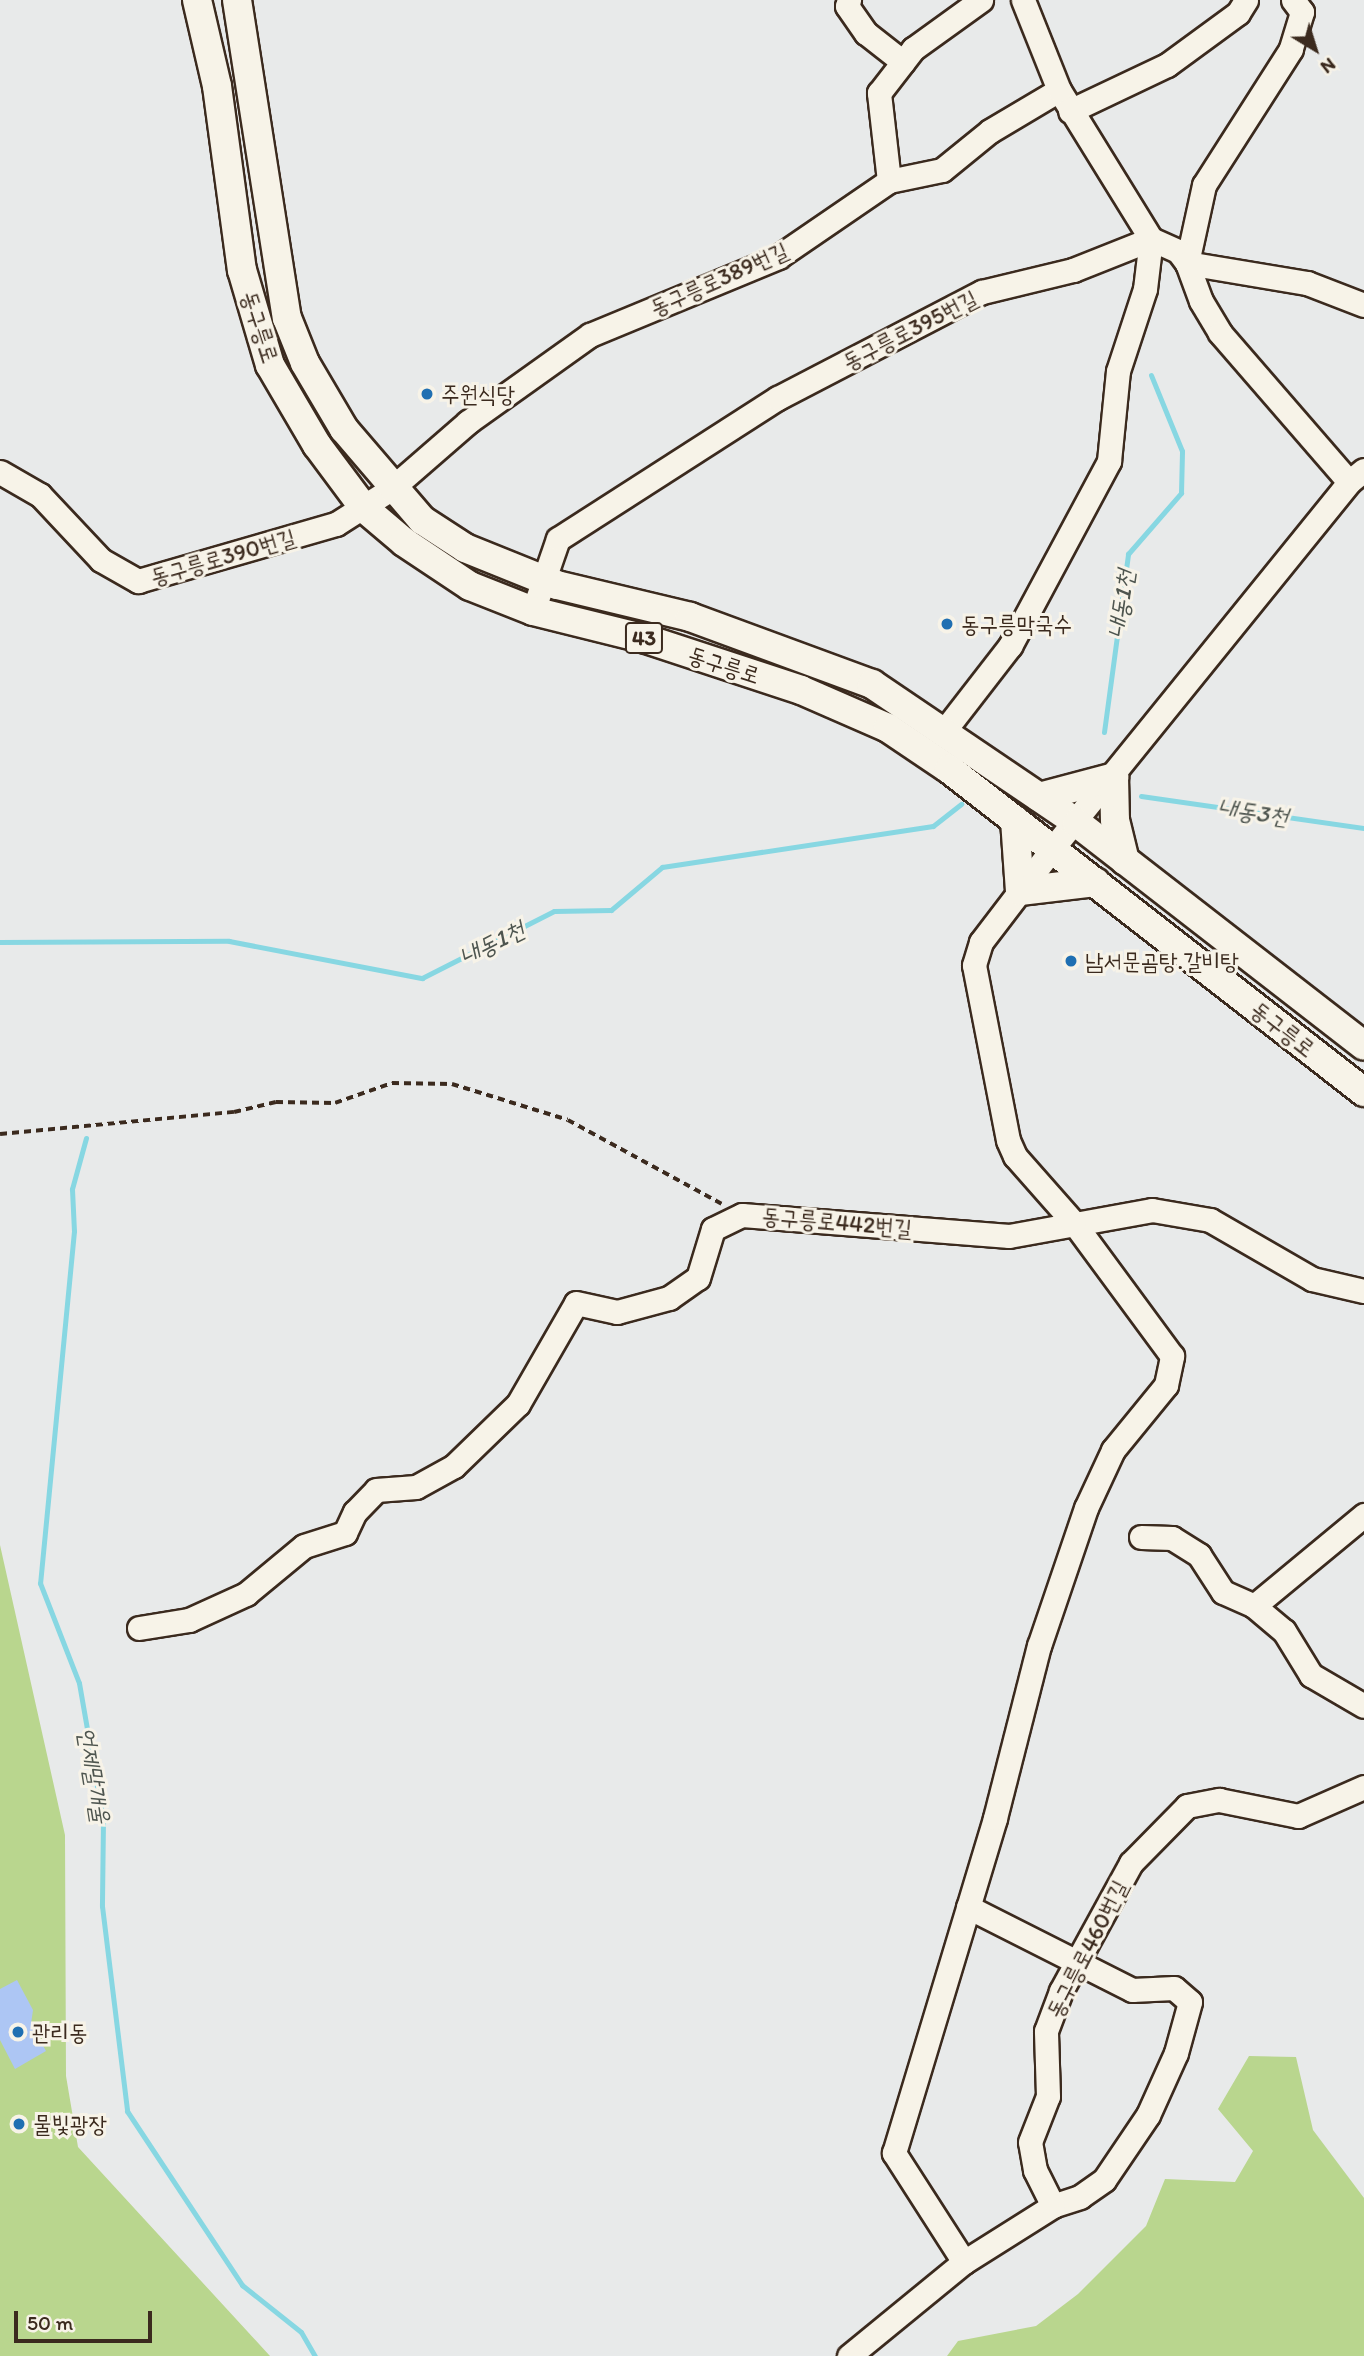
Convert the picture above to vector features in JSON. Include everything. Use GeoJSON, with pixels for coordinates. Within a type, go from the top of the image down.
{"type":"FeatureCollection","features":[{"type":"Feature","properties":{"kind":"main road","name":"동구릉로"},"geometry":{"type":"LineString","coordinates":[[197,0],[217,86],[242,270],[270,365],[317,445],[364,508],[404,542],[470,586],[533,611],[646,639],[801,690],[888,728],[1052,849],[1364,1092]]}},
{"type":"Feature","properties":{"kind":"main road","name":"동구릉로"},"geometry":{"type":"LineString","coordinates":[[237,0],[288,318],[305,363],[344,429],[391,489],[422,520],[465,548],[544,580],[690,617],[814,659],[872,684],[1077,823],[1364,1046]]}},
{"type":"Feature","properties":{"kind":"main road"},"geometry":{"type":"LineString","coordinates":[[1039,797],[1114,777],[1115,820],[1125,860]]}},
{"type":"Feature","properties":{"kind":"main road"},"geometry":{"type":"LineString","coordinates":[[1014,820],[1020,891],[1095,882]]}},
{"type":"Feature","properties":{"kind":"street"},"geometry":{"type":"LineString","coordinates":[[849,0],[847,6],[866,33],[903,62]]}},
{"type":"Feature","properties":{"kind":"street"},"geometry":{"type":"LineString","coordinates":[[889,181],[878,93],[913,49],[981,0]]}},
{"type":"Feature","properties":{"kind":"street"},"geometry":{"type":"LineString","coordinates":[[964,2262],[894,2153],[968,1907],[1039,1646],[1086,1508],[1113,1450],[1172,1371],[1172,1356],[1166,1343],[1008,1140],[974,965],[981,942],[1052,849],[1077,823],[1357,476],[1220,333],[1201,302],[1187,263],[1178,251],[1151,239],[1070,111],[1023,0]]}},
{"type":"Feature","properties":{"kind":"street"},"geometry":{"type":"LineString","coordinates":[[1070,111],[1167,65],[1238,13],[1246,0]]}},
{"type":"Feature","properties":{"kind":"street"},"geometry":{"type":"LineString","coordinates":[[1187,263],[1204,185],[1291,49],[1302,12],[1293,0]]}},
{"type":"Feature","properties":{"kind":"street","name":"동구릉로389번길"},"geometry":{"type":"LineString","coordinates":[[391,489],[468,422],[590,335],[778,257],[889,181],[942,170],[990,131],[1059,90]]}},
{"type":"Feature","properties":{"kind":"street"},"geometry":{"type":"LineString","coordinates":[[944,732],[1010,646],[1109,461],[1118,371],[1145,289],[1151,239]]}},
{"type":"Feature","properties":{"kind":"street","name":"동구릉로395번길"},"geometry":{"type":"LineString","coordinates":[[533,611],[558,539],[778,398],[982,292],[1073,270],[1151,239]]}},
{"type":"Feature","properties":{"kind":"street"},"geometry":{"type":"LineString","coordinates":[[1187,263],[1307,283],[1364,305]]}},
{"type":"Feature","properties":{"kind":"street","name":"동구릉로390번길"},"geometry":{"type":"LineString","coordinates":[[0,472],[40,495],[101,560],[138,582],[336,524],[391,489]]}},
{"type":"Feature","properties":{"kind":"street","name":"동구릉로442번길"},"geometry":{"type":"LineString","coordinates":[[139,1629],[189,1620],[246,1594],[304,1546],[345,1533],[355,1511],[376,1490],[416,1487],[454,1466],[518,1404],[576,1303],[617,1311],[669,1298],[698,1278],[713,1229],[742,1215],[1009,1236],[1152,1210],[1210,1220],[1312,1279],[1364,1291]]}},
{"type":"Feature","properties":{"kind":"street"},"geometry":{"type":"LineString","coordinates":[[1254,1606],[1364,1515]]}},
{"type":"Feature","properties":{"kind":"street"},"geometry":{"type":"LineString","coordinates":[[1141,1537],[1172,1538],[1199,1555],[1223,1592],[1254,1606],[1284,1631],[1311,1675],[1364,1706]]}},
{"type":"Feature","properties":{"kind":"street","name":"동구릉로460번길"},"geometry":{"type":"LineString","coordinates":[[1053,2206],[1035,2171],[1030,2142],[1048,2096],[1046,2031],[1077,1963],[1131,1863],[1187,1806],[1219,1800],[1298,1816],[1364,1787]]}},
{"type":"Feature","properties":{"kind":"street"},"geometry":{"type":"LineString","coordinates":[[849,2356],[964,2262],[1053,2206],[1080,2197],[1104,2180],[1148,2115],[1176,2053],[1190,2002],[1174,1987],[1132,1990],[968,1907]]}},
{"type":"Feature","properties":{"kind":"path"},"geometry":{"type":"LineString","coordinates":[[0,1134],[234,1112],[276,1102],[335,1103],[392,1083],[452,1084],[568,1120],[742,1215]]}},
{"type":"Feature","properties":{"kind":"green space"},"geometry":{"type":"Polygon","coordinates":[[[0,1545],[65,1835],[66,2076],[78,2147],[270,2356],[0,2356],[0,1545]]]}},
{"type":"Feature","properties":{"kind":"green space"},"geometry":{"type":"Polygon","coordinates":[[[1249,2056],[1296,2057],[1313,2130],[1364,2198],[1364,2356],[947,2356],[958,2341],[1036,2326],[1078,2294],[1146,2226],[1165,2179],[1235,2182],[1253,2151],[1218,2109],[1249,2056]]]}},
{"type":"Feature","properties":{"kind":"building","name":"관리동"},"geometry":{"type":"Polygon","coordinates":[[[17,1980],[33,2010],[31,2024],[46,2051],[15,2069],[0,2040],[0,1989],[17,1980]]]}},
{"type":"Feature","properties":{"kind":"waterway","name":"내동1천"},"geometry":{"type":"LineString","coordinates":[[1104,732],[1128,554],[1181,493],[1182,451],[1151,375]]}},
{"type":"Feature","properties":{"kind":"waterway","name":"내동3천"},"geometry":{"type":"LineString","coordinates":[[1141,796],[1364,828]]}},
{"type":"Feature","properties":{"kind":"waterway","name":"내동1천"},"geometry":{"type":"LineString","coordinates":[[0,942],[229,941],[422,978],[554,911],[611,910],[662,867],[933,826],[961,804]]}},
{"type":"Feature","properties":{"kind":"waterway","name":"언제말개울"},"geometry":{"type":"LineString","coordinates":[[86,1138],[72,1189],[74,1231],[40,1583],[79,1683],[103,1820],[102,1906],[127,2111],[242,2285],[301,2332],[315,2356]]}},
{"type":"Feature","properties":{"kind":"place","name":"주원식당"},"geometry":{"type":"Point","coordinates":[427,394]}},
{"type":"Feature","properties":{"kind":"place","name":"동구릉막국수"},"geometry":{"type":"Point","coordinates":[947,624]}},
{"type":"Feature","properties":{"kind":"place","name":"남서문곰탕.갈비탕"},"geometry":{"type":"Point","coordinates":[1071,961]}},
{"type":"Feature","properties":{"kind":"place","name":"관리동"},"geometry":{"type":"Point","coordinates":[18,2032]}},
{"type":"Feature","properties":{"kind":"place","name":"물빛광장"},"geometry":{"type":"Point","coordinates":[19,2124]}}]}
